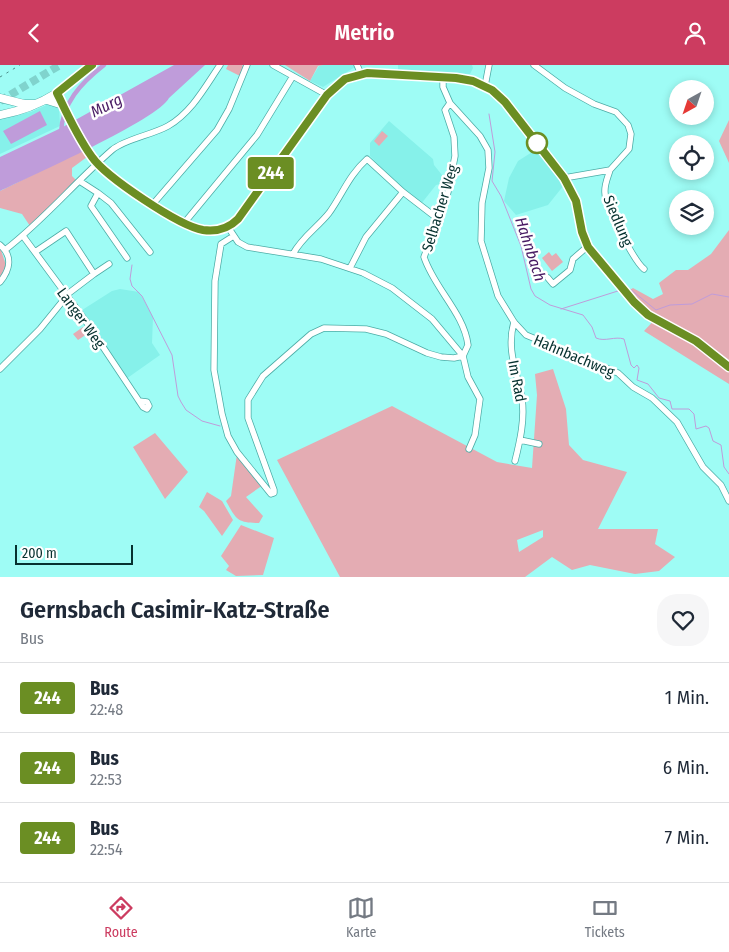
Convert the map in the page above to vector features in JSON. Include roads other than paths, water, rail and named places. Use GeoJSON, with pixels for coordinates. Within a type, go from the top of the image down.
{"type":"FeatureCollection","features":[{"type":"Feature","properties":{"kind":"main road"},"geometry":{"type":"LineString","coordinates":[[0,110],[2,105],[0,99],[28,105],[52,96]]}},
{"type":"Feature","properties":{"kind":"main road"},"geometry":{"type":"LineString","coordinates":[[52,96],[63,105]]}},
{"type":"Feature","properties":{"kind":"main road"},"geometry":{"type":"LineString","coordinates":[[0,115],[12,113],[52,96]]}},
{"type":"Feature","properties":{"kind":"main road"},"geometry":{"type":"LineString","coordinates":[[12,101],[8,107],[12,113]]}},
{"type":"Feature","properties":{"kind":"street"},"geometry":{"type":"LineString","coordinates":[[92,65],[52,96],[63,105],[89,152],[98,164],[122,184],[185,222],[197,228],[208,230],[228,227],[242,214],[327,95],[340,83],[360,74],[464,79],[485,86],[503,100],[564,178],[576,201],[582,232],[588,247],[640,309],[657,321],[696,341],[729,367]]}},
{"type":"Feature","properties":{"kind":"street"},"geometry":{"type":"LineString","coordinates":[[5,250],[23,236],[114,148],[156,132],[178,118],[204,91],[220,65]]}},
{"type":"Feature","properties":{"kind":"street"},"geometry":{"type":"LineString","coordinates":[[153,204],[217,130],[229,109],[247,65]]}},
{"type":"Feature","properties":{"kind":"street"},"geometry":{"type":"LineString","coordinates":[[273,65],[327,95]]}},
{"type":"Feature","properties":{"kind":"street"},"geometry":{"type":"LineString","coordinates":[[358,65],[360,74]]}},
{"type":"Feature","properties":{"kind":"street"},"geometry":{"type":"LineString","coordinates":[[485,86],[489,76],[489,65]]}},
{"type":"Feature","properties":{"kind":"street"},"geometry":{"type":"LineString","coordinates":[[534,65],[565,88],[594,105],[616,112],[628,125],[631,134],[629,149],[610,170],[564,178]]}},
{"type":"Feature","properties":{"kind":"street"},"geometry":{"type":"LineString","coordinates":[[185,222],[257,135],[293,76]]}},
{"type":"Feature","properties":{"kind":"street","name":"Hahnbachweg"},"geometry":{"type":"LineString","coordinates":[[443,77],[443,87],[450,103],[480,135],[488,150],[489,168],[482,203],[481,241],[498,296],[514,322],[526,335],[618,373],[633,387],[652,398],[676,422],[704,467],[721,485],[729,501]]}},
{"type":"Feature","properties":{"kind":"street","name":"Selbacher Weg"},"geometry":{"type":"LineString","coordinates":[[450,103],[445,111],[454,137],[455,156],[448,192],[424,257],[432,277],[463,330],[468,345],[463,356],[468,377],[480,399],[475,435],[469,449]]}},
{"type":"Feature","properties":{"kind":"street"},"geometry":{"type":"LineString","coordinates":[[293,254],[300,242],[328,214],[350,177],[367,159],[403,192],[438,219]]}},
{"type":"Feature","properties":{"kind":"street","name":"Siedlung"},"geometry":{"type":"LineString","coordinates":[[610,170],[605,193],[607,203],[635,259],[644,269]]}},
{"type":"Feature","properties":{"kind":"street"},"geometry":{"type":"LineString","coordinates":[[81,181],[111,203],[150,252]]}},
{"type":"Feature","properties":{"kind":"street"},"geometry":{"type":"LineString","coordinates":[[350,268],[366,237],[403,192]]}},
{"type":"Feature","properties":{"kind":"street"},"geometry":{"type":"LineString","coordinates":[[98,193],[91,206],[127,258]]}},
{"type":"Feature","properties":{"kind":"street"},"geometry":{"type":"LineString","coordinates":[[228,227],[232,237],[247,247],[293,254],[350,268],[375,278],[420,308],[432,319],[463,356],[454,358],[441,357],[427,353],[386,334],[366,329],[330,327],[311,334],[263,376],[248,400],[248,417],[266,463],[274,490],[274,493],[271,493],[247,466],[228,436],[215,378],[217,265],[221,244],[232,237]]}},
{"type":"Feature","properties":{"kind":"street"},"geometry":{"type":"LineString","coordinates":[[35,252],[66,231],[94,273]]}},
{"type":"Feature","properties":{"kind":"street","name":"Langer Weg"},"geometry":{"type":"LineString","coordinates":[[23,236],[66,297],[85,320],[139,401]]}},
{"type":"Feature","properties":{"kind":"street"},"geometry":{"type":"LineString","coordinates":[[0,245],[5,250],[8,268],[0,282]]}},
{"type":"Feature","properties":{"kind":"street"},"geometry":{"type":"LineString","coordinates":[[548,278],[553,284],[570,270],[573,259],[588,247]]}},
{"type":"Feature","properties":{"kind":"street"},"geometry":{"type":"LineString","coordinates":[[0,369],[40,329],[66,297],[94,273],[109,264]]}},
{"type":"Feature","properties":{"kind":"street","name":"Im Rad"},"geometry":{"type":"LineString","coordinates":[[514,322],[509,343],[522,400],[520,440],[515,461]]}},
{"type":"Feature","properties":{"kind":"street"},"geometry":{"type":"LineString","coordinates":[[520,440],[538,444]]}},
{"type":"Feature","properties":{"kind":"water","name":"Murg"},"geometry":{"type":"Polygon","coordinates":[[[174,65],[205,65],[160,107],[142,119],[92,147],[0,191],[0,157],[61,128],[174,65]]]}},
{"type":"Feature","properties":{"kind":"water"},"geometry":{"type":"Polygon","coordinates":[[[40,111],[47,125],[11,144],[3,131],[40,111]]]}},
{"type":"Feature","properties":{"kind":"waterway"},"geometry":{"type":"LineString","coordinates":[[61,133],[65,112],[74,95],[104,65]]}},
{"type":"Feature","properties":{"kind":"waterway","name":"Hahnbach"},"geometry":{"type":"LineString","coordinates":[[489,114],[495,152],[492,181],[501,196],[521,246],[531,289],[535,296],[550,305],[583,315],[592,327],[596,338],[624,339],[631,365],[634,368],[637,365],[639,368],[637,380],[648,384],[659,398],[670,401],[672,409],[689,409],[694,414],[696,429],[706,426],[709,428],[713,441],[721,445],[724,467],[729,474]]}},
{"type":"Feature","properties":{"kind":"waterway"},"geometry":{"type":"LineString","coordinates":[[132,265],[130,279],[132,286],[142,296],[172,355],[178,396],[181,402],[186,410],[202,421],[220,426]]}},
{"type":"Feature","properties":{"kind":"waterway"},"geometry":{"type":"LineString","coordinates":[[630,289],[656,310],[670,305],[692,304],[712,294],[729,297]]}},
{"type":"Feature","properties":{"kind":"waterway"},"geometry":{"type":"LineString","coordinates":[[561,309],[621,290]]}},
{"type":"Feature","properties":{"kind":"tunnel"},"geometry":{"type":"LineString","coordinates":[[0,101],[60,65]]}},
{"type":"Feature","properties":{"kind":"railway"},"geometry":{"type":"LineString","coordinates":[[0,77],[20,65]]}}]}
